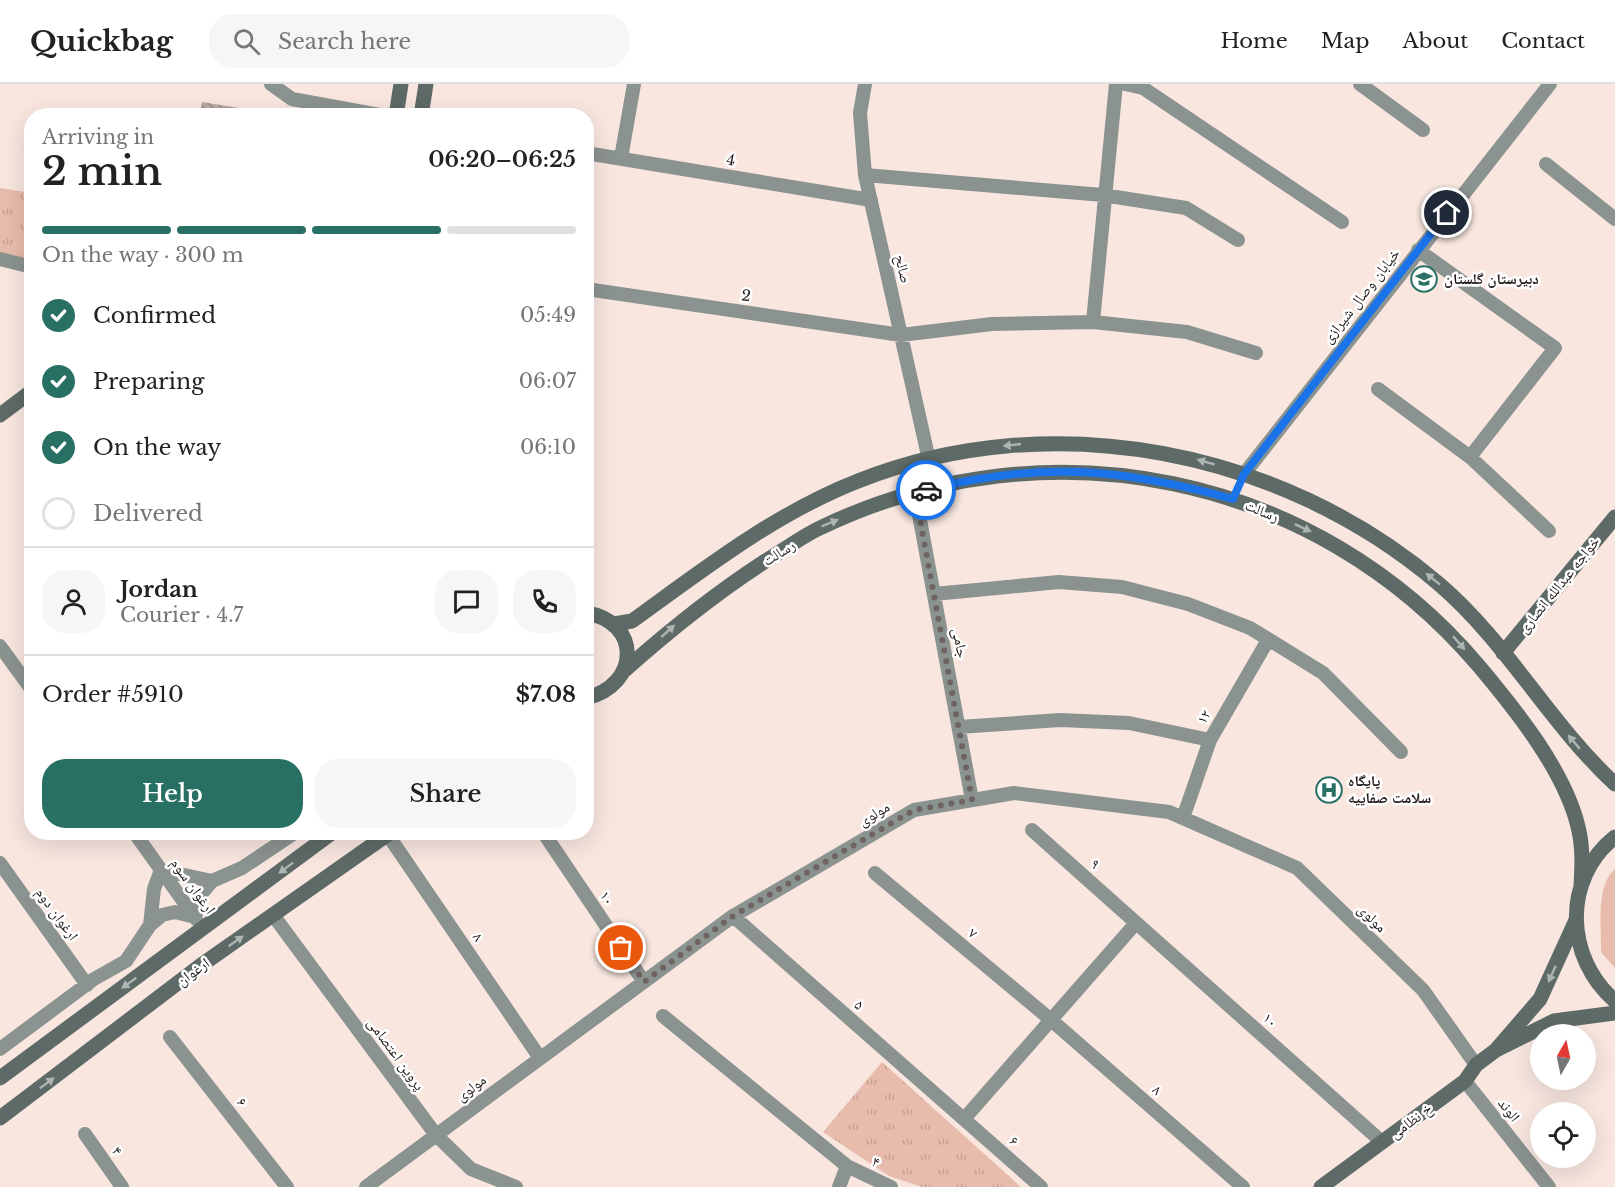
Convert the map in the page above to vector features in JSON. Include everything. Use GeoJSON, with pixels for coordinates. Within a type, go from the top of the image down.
{"type":"FeatureCollection","features":[{"type":"Feature","properties":{"kind":"main road"},"geometry":{"type":"LineString","coordinates":[[397,108],[401,84]]}},
{"type":"Feature","properties":{"kind":"main road"},"geometry":{"type":"LineString","coordinates":[[422,108],[426,84]]}},
{"type":"Feature","properties":{"kind":"main road"},"geometry":{"type":"LineString","coordinates":[[0,415],[24,397]]}},
{"type":"Feature","properties":{"kind":"main road","name":"رسالت"},"geometry":{"type":"LineString","coordinates":[[614,624],[632,621],[726,552],[812,501],[859,480],[929,460],[989,448],[1078,443],[1189,458],[1244,474],[1299,494],[1374,534],[1441,585],[1474,617],[1580,750],[1615,784]]}},
{"type":"Feature","properties":{"kind":"main road","name":"رسالت"},"geometry":{"type":"LineString","coordinates":[[594,696],[603,694],[615,686],[625,670],[677,623],[749,572],[820,527],[915,493],[971,479],[1029,471],[1076,471],[1131,475],[1233,499],[1300,527],[1356,558],[1426,610],[1455,637],[1489,678],[1561,782],[1579,829],[1582,857],[1581,886]]}},
{"type":"Feature","properties":{"kind":"main road"},"geometry":{"type":"LineString","coordinates":[[1233,499],[1244,474]]}},
{"type":"Feature","properties":{"kind":"main road","name":"خواجه عبدالله انصاری"},"geometry":{"type":"LineString","coordinates":[[1503,653],[1615,517]]}},
{"type":"Feature","properties":{"kind":"main road"},"geometry":{"type":"LineString","coordinates":[[594,614],[614,624],[624,637],[628,654],[625,670]]}},
{"type":"Feature","properties":{"kind":"main road"},"geometry":{"type":"LineString","coordinates":[[1496,1050],[1540,999],[1576,920],[1581,886],[1596,857],[1615,837]]}},
{"type":"Feature","properties":{"kind":"main road","name":"ارغوان"},"geometry":{"type":"LineString","coordinates":[[0,1078],[199,923],[321,840]]}},
{"type":"Feature","properties":{"kind":"main road","name":"ارغوان"},"geometry":{"type":"LineString","coordinates":[[0,1118],[200,966],[381,840]]}},
{"type":"Feature","properties":{"kind":"main road"},"geometry":{"type":"LineString","coordinates":[[1576,920],[1580,946],[1588,967],[1597,982],[1615,1000]]}},
{"type":"Feature","properties":{"kind":"main road"},"geometry":{"type":"LineString","coordinates":[[1496,1050],[1554,1021],[1615,1013]]}},
{"type":"Feature","properties":{"kind":"main road","name":"خ نظامی"},"geometry":{"type":"LineString","coordinates":[[1321,1187],[1465,1081],[1476,1065],[1496,1050]]}},
{"type":"Feature","properties":{"kind":"street"},"geometry":{"type":"LineString","coordinates":[[271,84],[288,88],[292,99],[341,108]]}},
{"type":"Feature","properties":{"kind":"street"},"geometry":{"type":"LineString","coordinates":[[621,158],[634,84]]}},
{"type":"Feature","properties":{"kind":"street","name":"صالح"},"geometry":{"type":"LineString","coordinates":[[865,84],[860,113],[865,175],[929,460]]}},
{"type":"Feature","properties":{"kind":"street"},"geometry":{"type":"LineString","coordinates":[[1093,322],[1116,84]]}},
{"type":"Feature","properties":{"kind":"street"},"geometry":{"type":"LineString","coordinates":[[1125,84],[1143,88],[1342,222]]}},
{"type":"Feature","properties":{"kind":"street"},"geometry":{"type":"LineString","coordinates":[[1360,84],[1423,130]]}},
{"type":"Feature","properties":{"kind":"street","name":"خیابان وصال شیرازی"},"geometry":{"type":"LineString","coordinates":[[1244,474],[1550,84]]}},
{"type":"Feature","properties":{"kind":"street","name":"4"},"geometry":{"type":"LineString","coordinates":[[594,154],[871,200]]}},
{"type":"Feature","properties":{"kind":"street"},"geometry":{"type":"LineString","coordinates":[[1546,164],[1615,219]]}},
{"type":"Feature","properties":{"kind":"street"},"geometry":{"type":"LineString","coordinates":[[865,175],[1105,195],[1186,208],[1238,240]]}},
{"type":"Feature","properties":{"kind":"street"},"geometry":{"type":"LineString","coordinates":[[1418,250],[1555,348],[1470,457]]}},
{"type":"Feature","properties":{"kind":"street"},"geometry":{"type":"LineString","coordinates":[[0,259],[24,265]]}},
{"type":"Feature","properties":{"kind":"street","name":"2"},"geometry":{"type":"LineString","coordinates":[[594,290],[901,335],[992,324],[1093,322],[1187,332],[1256,353]]}},
{"type":"Feature","properties":{"kind":"street"},"geometry":{"type":"LineString","coordinates":[[1378,389],[1470,457],[1549,531]]}},
{"type":"Feature","properties":{"kind":"street","name":"جامی"},"geometry":{"type":"LineString","coordinates":[[915,493],[972,800]]}},
{"type":"Feature","properties":{"kind":"street"},"geometry":{"type":"LineString","coordinates":[[934,594],[1059,582],[1122,587],[1188,604],[1250,628],[1323,673],[1401,752]]}},
{"type":"Feature","properties":{"kind":"street","name":"۱۲"},"geometry":{"type":"LineString","coordinates":[[1183,818],[1210,740],[1268,640]]}},
{"type":"Feature","properties":{"kind":"street"},"geometry":{"type":"LineString","coordinates":[[1,651],[24,680]]}},
{"type":"Feature","properties":{"kind":"street"},"geometry":{"type":"LineString","coordinates":[[959,727],[1060,720],[1129,723],[1210,740]]}},
{"type":"Feature","properties":{"kind":"street","name":"مولوی"},"geometry":{"type":"LineString","coordinates":[[366,1187],[733,916],[914,810],[1014,793],[1169,812],[1297,868],[1423,990],[1476,1065]]}},
{"type":"Feature","properties":{"kind":"street","name":"۹"},"geometry":{"type":"LineString","coordinates":[[1032,830],[1136,923]]}},
{"type":"Feature","properties":{"kind":"street","name":"ارغوان سوم"},"geometry":{"type":"LineString","coordinates":[[140,840],[199,923]]}},
{"type":"Feature","properties":{"kind":"street"},"geometry":{"type":"LineString","coordinates":[[0,1049],[87,985],[126,961],[150,925],[162,915],[175,912],[199,923],[202,893],[212,881],[242,868],[284,840]]}},
{"type":"Feature","properties":{"kind":"street","name":"۸"},"geometry":{"type":"LineString","coordinates":[[394,840],[540,1058]]}},
{"type":"Feature","properties":{"kind":"street","name":"۱۰"},"geometry":{"type":"LineString","coordinates":[[548,840],[644,982]]}},
{"type":"Feature","properties":{"kind":"street","name":"ارغوان دوم"},"geometry":{"type":"LineString","coordinates":[[0,863],[87,985]]}},
{"type":"Feature","properties":{"kind":"street"},"geometry":{"type":"LineString","coordinates":[[150,925],[154,889],[161,870],[212,881]]}},
{"type":"Feature","properties":{"kind":"street","name":"۷"},"geometry":{"type":"LineString","coordinates":[[875,873],[1050,1018]]}},
{"type":"Feature","properties":{"kind":"street","name":"پروین اعتصامی"},"geometry":{"type":"LineString","coordinates":[[273,915],[435,1135],[471,1169],[516,1187]]}},
{"type":"Feature","properties":{"kind":"street","name":"۵"},"geometry":{"type":"LineString","coordinates":[[733,916],[964,1119]]}},
{"type":"Feature","properties":{"kind":"street"},"geometry":{"type":"LineString","coordinates":[[964,1119],[1050,1018],[1136,923]]}},
{"type":"Feature","properties":{"kind":"street","name":"۱۰"},"geometry":{"type":"LineString","coordinates":[[1136,923],[1382,1142]]}},
{"type":"Feature","properties":{"kind":"street","name":"۴"},"geometry":{"type":"LineString","coordinates":[[663,1016],[847,1166],[891,1187]]}},
{"type":"Feature","properties":{"kind":"street","name":"۸"},"geometry":{"type":"LineString","coordinates":[[1050,1018],[1243,1187]]}},
{"type":"Feature","properties":{"kind":"street","name":"۶"},"geometry":{"type":"LineString","coordinates":[[170,1037],[287,1187]]}},
{"type":"Feature","properties":{"kind":"street","name":"الوند"},"geometry":{"type":"LineString","coordinates":[[1465,1081],[1549,1187]]}},
{"type":"Feature","properties":{"kind":"street","name":"۶"},"geometry":{"type":"LineString","coordinates":[[964,1119],[1041,1187]]}},
{"type":"Feature","properties":{"kind":"street","name":"۴"},"geometry":{"type":"LineString","coordinates":[[85,1134],[122,1187]]}},
{"type":"Feature","properties":{"kind":"street"},"geometry":{"type":"LineString","coordinates":[[839,1187],[847,1166]]}},
{"type":"Feature","properties":{"kind":"green space"},"geometry":{"type":"Polygon","coordinates":[[[0,188],[24,192],[24,258],[0,253],[0,188]]]}},
{"type":"Feature","properties":{"kind":"green space"},"geometry":{"type":"Polygon","coordinates":[[[1615,869],[1615,968],[1601,952],[1601,908],[1605,886],[1615,869]]]}},
{"type":"Feature","properties":{"kind":"green space"},"geometry":{"type":"Polygon","coordinates":[[[882,1062],[1021,1187],[922,1187],[889,1176],[823,1132],[882,1062]]]}},
{"type":"Feature","properties":{"kind":"building"},"geometry":{"type":"Polygon","coordinates":[[[202,102],[239,108],[201,108],[202,102]]]}},
{"type":"Feature","properties":{"kind":"way so far"},"geometry":{"type":"LineString","coordinates":[[621,948],[644,982],[733,916],[914,810],[972,800],[915,493],[926,490]]}},
{"type":"Feature","properties":{"kind":"place","name":"دبیرستان گلستان"},"geometry":{"type":"Point","coordinates":[1424,279]}},
{"type":"Feature","properties":{"kind":"place","name":"پایگاه سلامت صفاییه"},"geometry":{"type":"Point","coordinates":[1329,790]}},
{"type":"Feature","properties":{"kind":"route"},"geometry":{"type":"LineString","coordinates":[[926,490],[971,479],[1029,471],[1076,471],[1131,475],[1185,485],[1233,499],[1244,474],[1447,213]]}}]}
